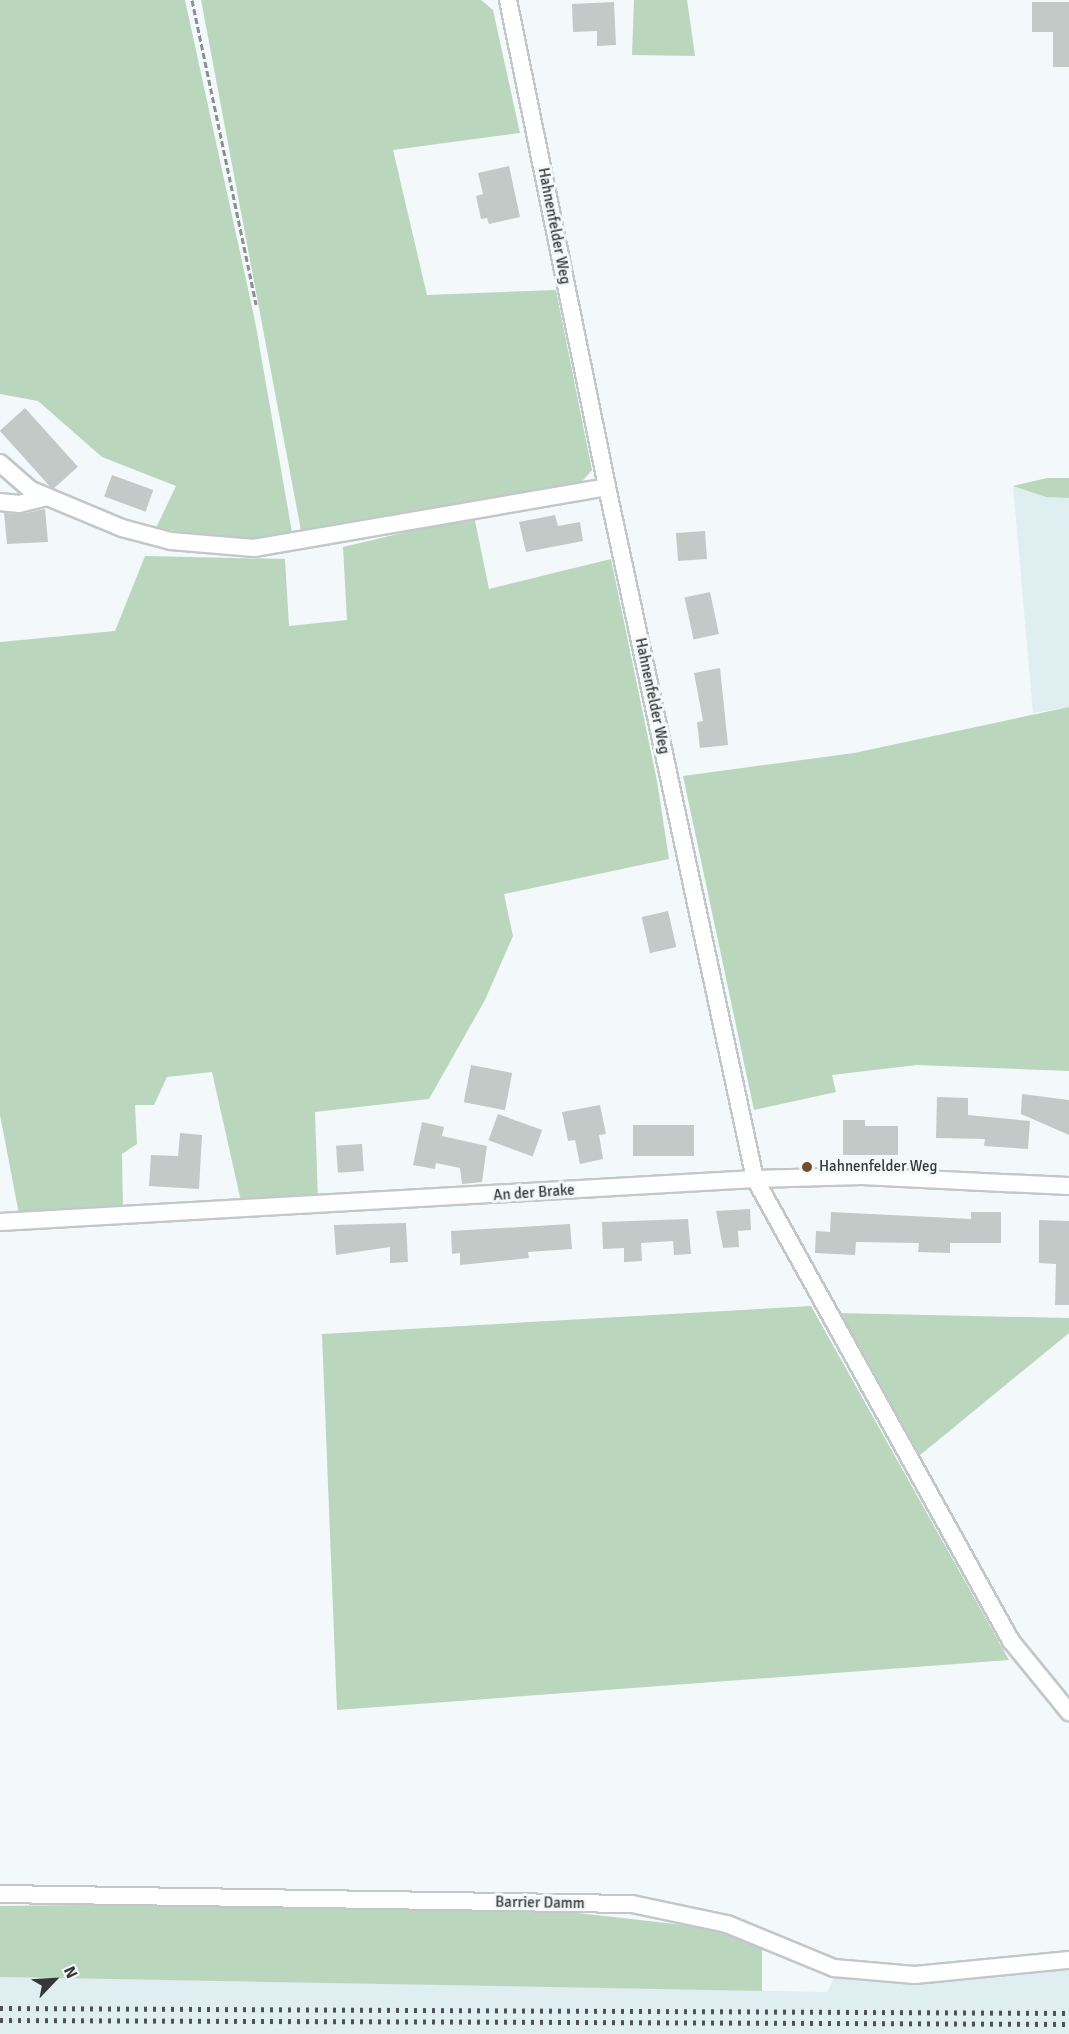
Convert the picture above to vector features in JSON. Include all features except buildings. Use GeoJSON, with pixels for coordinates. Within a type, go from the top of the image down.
{"type":"FeatureCollection","features":[{"type":"Feature","properties":{"kind":"street","name":"Hahnenfelder Weg"},"geometry":{"type":"LineString","coordinates":[[508,0],[607,487],[755,1179],[1011,1641],[1069,1712]]}},
{"type":"Feature","properties":{"kind":"street"},"geometry":{"type":"LineString","coordinates":[[0,463],[31,490],[122,528],[171,541],[254,548],[607,487]]}},
{"type":"Feature","properties":{"kind":"street"},"geometry":{"type":"LineString","coordinates":[[0,502],[19,504],[46,497]]}},
{"type":"Feature","properties":{"kind":"street","name":"An der Brake"},"geometry":{"type":"LineString","coordinates":[[0,1222],[755,1179],[862,1176],[1069,1186]]}},
{"type":"Feature","properties":{"kind":"street","name":"Barrier Damm"},"geometry":{"type":"LineString","coordinates":[[0,1894],[632,1905],[727,1924],[834,1968],[915,1975],[1069,1960]]}},
{"type":"Feature","properties":{"kind":"path"},"geometry":{"type":"LineString","coordinates":[[192,0],[256,303]]}},
{"type":"Feature","properties":{"kind":"shaded area"},"geometry":{"type":"Polygon","coordinates":[[[1013,486],[1046,497],[1069,498],[1069,707],[1033,713],[1013,486]]]}},
{"type":"Feature","properties":{"kind":"shaded area"},"geometry":{"type":"Polygon","coordinates":[[[1069,1966],[1069,2034],[0,2034],[0,1977],[827,1992],[836,1974],[912,1984],[1069,1966]]]}},
{"type":"Feature","properties":{"kind":"green space"},"geometry":{"type":"Polygon","coordinates":[[[0,0],[185,0],[255,321],[293,538],[225,539],[156,528],[176,486],[102,457],[38,401],[0,394],[0,0]]]}},
{"type":"Feature","properties":{"kind":"green space"},"geometry":{"type":"Polygon","coordinates":[[[201,0],[481,0],[493,10],[520,133],[393,150],[427,295],[556,290],[592,470],[576,488],[302,536],[201,0]]]}},
{"type":"Feature","properties":{"kind":"green space"},"geometry":{"type":"Polygon","coordinates":[[[634,0],[687,0],[695,56],[632,55],[634,0]]]}},
{"type":"Feature","properties":{"kind":"green space"},"geometry":{"type":"Polygon","coordinates":[[[1047,478],[1069,478],[1069,498],[1046,497],[1013,486],[1047,478]]]}},
{"type":"Feature","properties":{"kind":"green space"},"geometry":{"type":"Polygon","coordinates":[[[474,516],[489,589],[611,559],[657,781],[669,859],[504,894],[513,936],[485,1000],[429,1099],[315,1112],[318,1200],[242,1206],[212,1072],[167,1077],[154,1105],[135,1105],[137,1144],[122,1154],[123,1210],[19,1214],[0,1115],[0,642],[115,631],[145,556],[285,559],[289,626],[347,620],[343,547],[474,516]]]}},
{"type":"Feature","properties":{"kind":"green space"},"geometry":{"type":"Polygon","coordinates":[[[1069,707],[1069,1071],[917,1065],[832,1075],[836,1092],[754,1110],[683,776],[854,753],[1069,707]]]}},
{"type":"Feature","properties":{"kind":"green space"},"geometry":{"type":"Polygon","coordinates":[[[811,1306],[1009,1660],[337,1710],[322,1334],[811,1306]]]}},
{"type":"Feature","properties":{"kind":"green space"},"geometry":{"type":"Polygon","coordinates":[[[838,1313],[1069,1318],[1069,1333],[919,1456],[838,1313]]]}},
{"type":"Feature","properties":{"kind":"green space"},"geometry":{"type":"Polygon","coordinates":[[[156,1904],[578,1913],[693,1926],[729,1935],[762,1949],[762,1991],[0,1977],[0,1906],[156,1904]]]}},
{"type":"Feature","properties":{"kind":"railway"},"geometry":{"type":"LineString","coordinates":[[0,2008],[1069,2013]]}},
{"type":"Feature","properties":{"kind":"railway"},"geometry":{"type":"LineString","coordinates":[[0,2020],[1069,2024]]}},
{"type":"Feature","properties":{"kind":"place","name":"Hahnenfelder Weg"},"geometry":{"type":"Point","coordinates":[807,1167]}}]}
